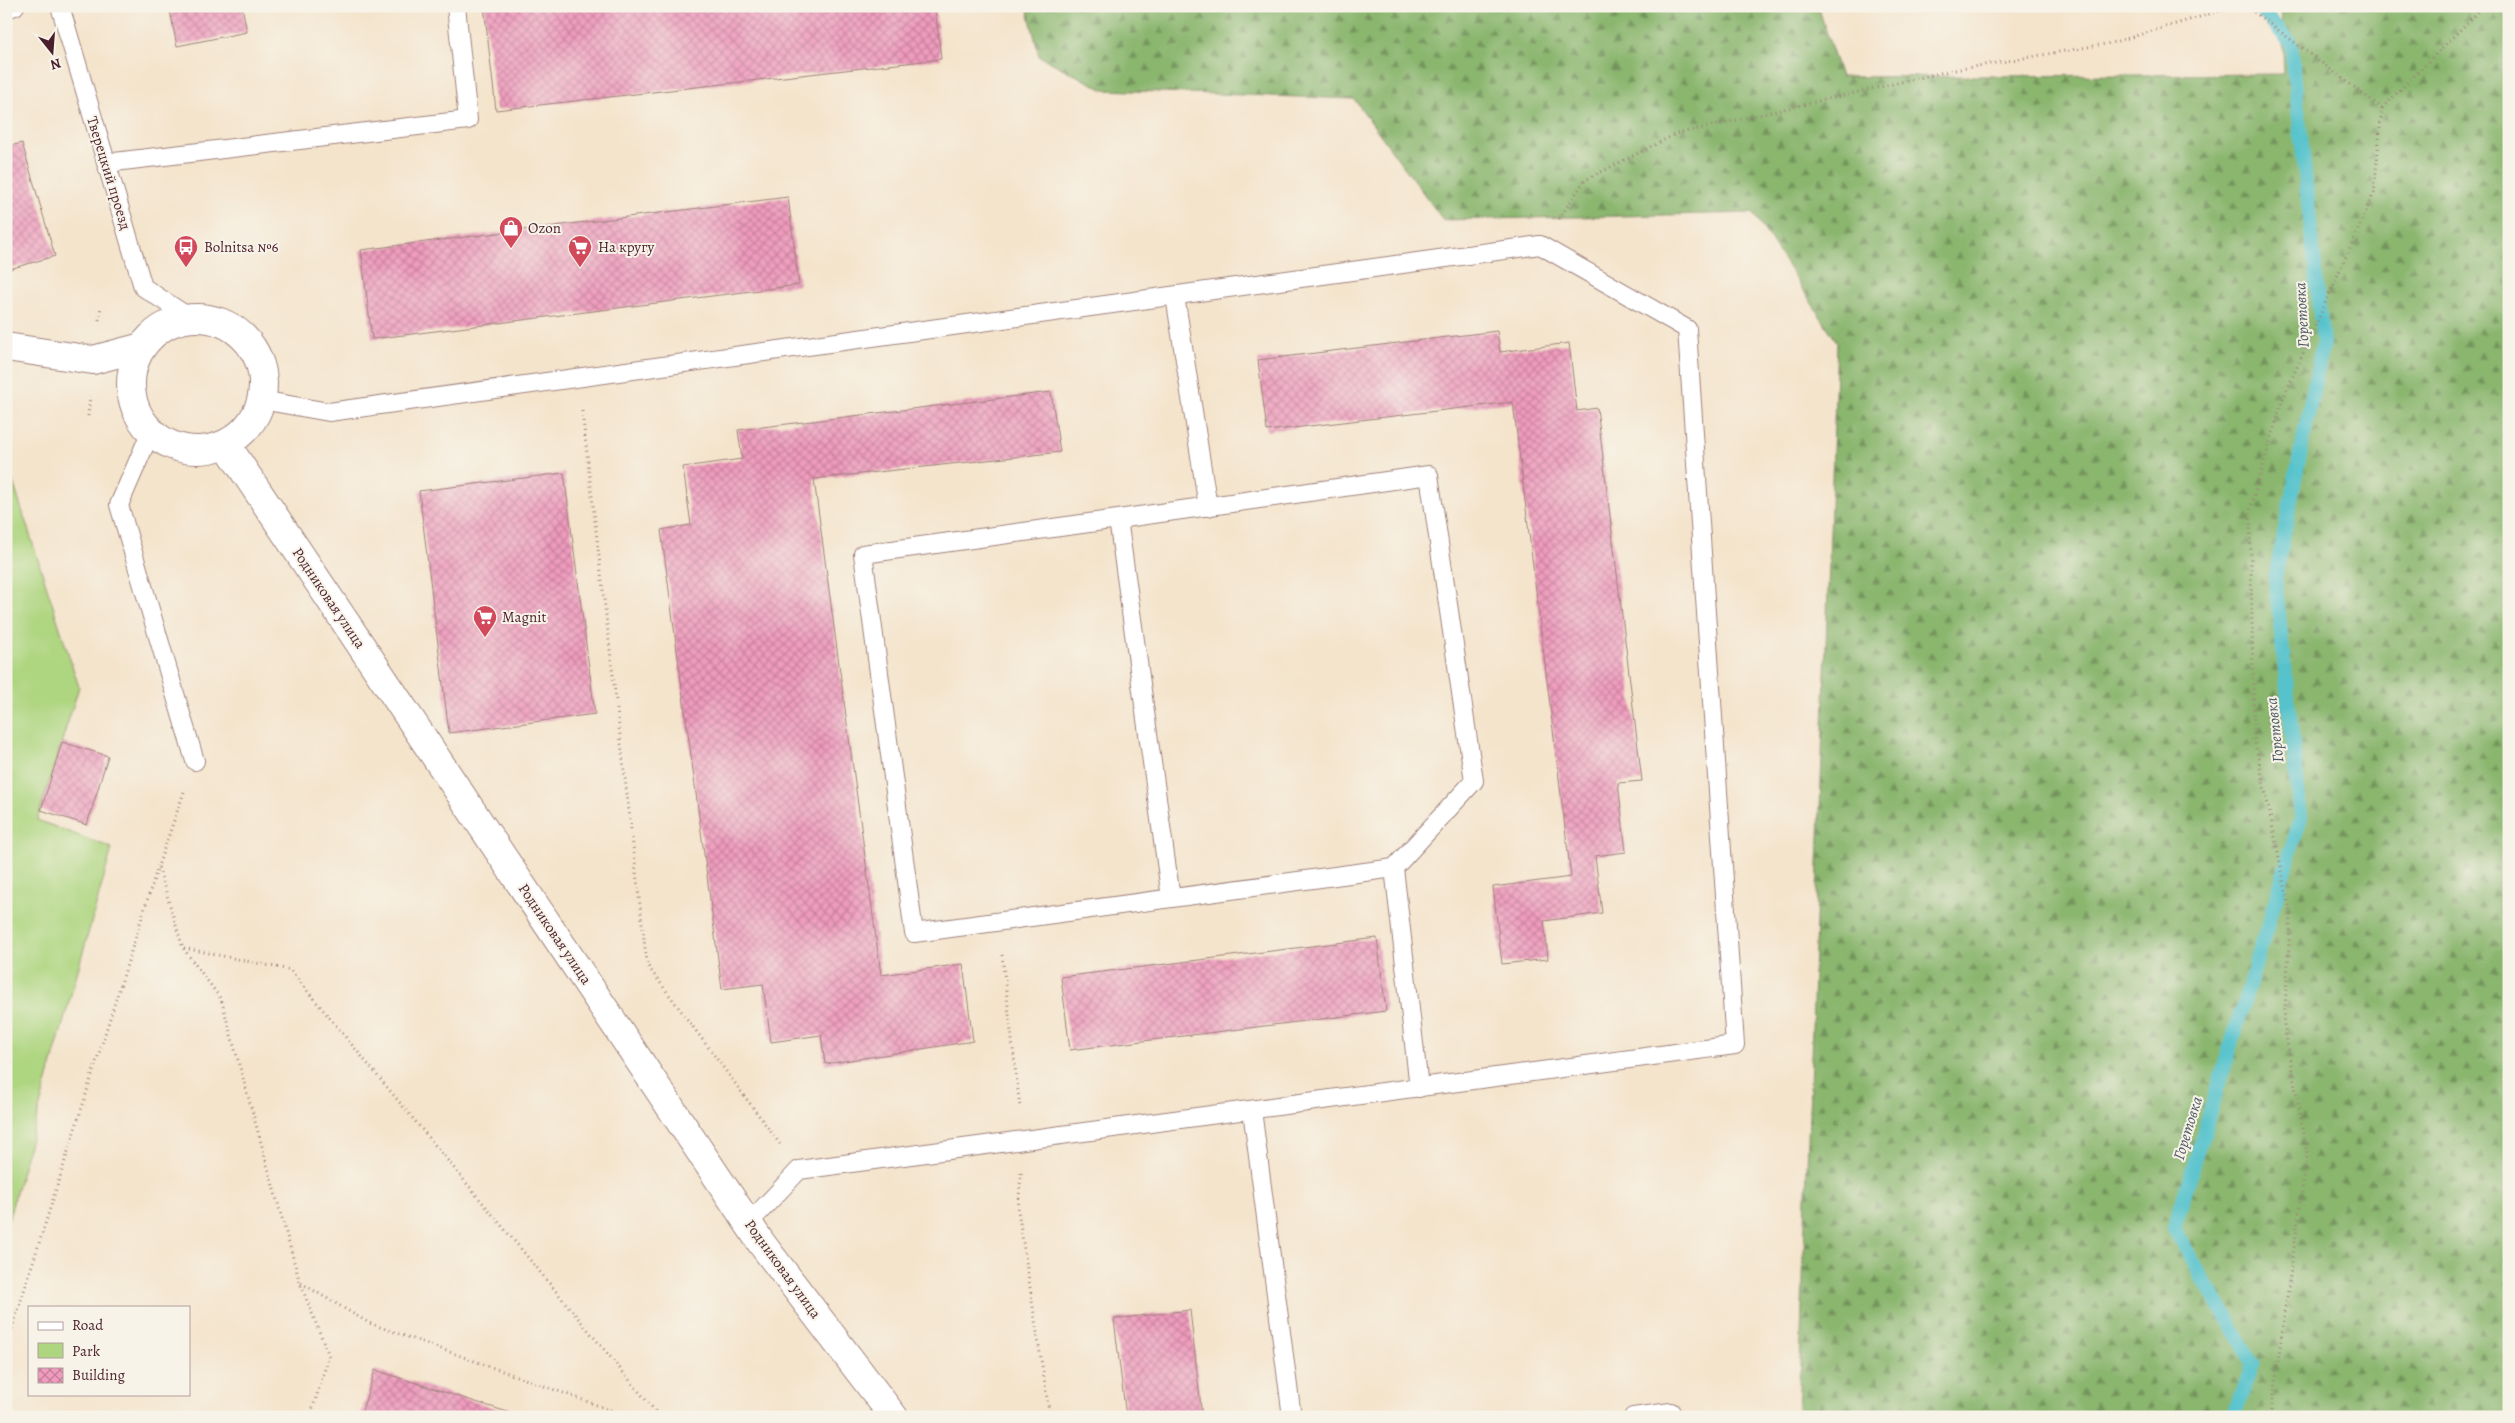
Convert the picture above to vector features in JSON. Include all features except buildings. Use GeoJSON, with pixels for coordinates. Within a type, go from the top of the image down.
{"type":"FeatureCollection","features":[{"type":"Feature","properties":{"kind":"street"},"geometry":{"type":"LineString","coordinates":[[190,318],[213,320],[234,329],[250,345],[260,366],[263,388],[261,400],[252,421],[226,444],[215,448],[192,450],[170,444],[150,432],[137,414],[131,391],[132,368],[142,347],[149,338],[168,324],[190,318]]}},
{"type":"Feature","properties":{"kind":"street"},"geometry":{"type":"LineString","coordinates":[[6,347],[93,360],[142,347]]}},
{"type":"Feature","properties":{"kind":"street"},"geometry":{"type":"LineString","coordinates":[[93,360],[131,391]]}},
{"type":"Feature","properties":{"kind":"street","name":"Родниковая улица"},"geometry":{"type":"LineString","coordinates":[[226,444],[749,1223],[894,1417]]}},
{"type":"Feature","properties":{"kind":"lane"},"geometry":{"type":"LineString","coordinates":[[6,9],[15,6]]}},
{"type":"Feature","properties":{"kind":"lane","name":"Тверецкий проезд"},"geometry":{"type":"LineString","coordinates":[[60,6],[143,287],[190,318]]}},
{"type":"Feature","properties":{"kind":"lane"},"geometry":{"type":"LineString","coordinates":[[106,163],[468,120],[456,6]]}},
{"type":"Feature","properties":{"kind":"lane"},"geometry":{"type":"LineString","coordinates":[[261,400],[329,412],[1540,245],[1687,329],[1735,1045],[799,1170],[749,1223]]}},
{"type":"Feature","properties":{"kind":"lane"},"geometry":{"type":"LineString","coordinates":[[1175,296],[1208,507]]}},
{"type":"Feature","properties":{"kind":"lane"},"geometry":{"type":"LineString","coordinates":[[150,432],[119,505],[195,761]]}},
{"type":"Feature","properties":{"kind":"lane"},"geometry":{"type":"LineString","coordinates":[[1430,475],[1474,781],[1394,868],[914,934],[863,554],[1208,507],[1430,475]]}},
{"type":"Feature","properties":{"kind":"lane"},"geometry":{"type":"LineString","coordinates":[[1118,520],[1171,898]]}},
{"type":"Feature","properties":{"kind":"lane"},"geometry":{"type":"LineString","coordinates":[[1394,868],[1419,1088]]}},
{"type":"Feature","properties":{"kind":"lane"},"geometry":{"type":"LineString","coordinates":[[1252,1110],[1292,1417]]}},
{"type":"Feature","properties":{"kind":"lane"},"geometry":{"type":"LineString","coordinates":[[1633,1417],[1671,1412],[1672,1417]]}},
{"type":"Feature","properties":{"kind":"path"},"geometry":{"type":"LineString","coordinates":[[1540,245],[1585,180],[1676,134],[1949,71],[2111,42],[2237,6]]}},
{"type":"Feature","properties":{"kind":"path"},"geometry":{"type":"LineString","coordinates":[[2246,6],[2382,108]]}},
{"type":"Feature","properties":{"kind":"path"},"geometry":{"type":"LineString","coordinates":[[2270,1417],[2307,1156],[2284,1024],[2291,915],[2254,738],[2250,510],[2282,401],[2374,193],[2382,108],[2484,6]]}},
{"type":"Feature","properties":{"kind":"path"},"geometry":{"type":"LineString","coordinates":[[578,378],[647,965],[799,1170]]}},
{"type":"Feature","properties":{"kind":"path"},"geometry":{"type":"LineString","coordinates":[[6,1348],[158,866],[195,761]]}},
{"type":"Feature","properties":{"kind":"path"},"geometry":{"type":"LineString","coordinates":[[158,866],[183,948],[221,998],[300,1283],[330,1356],[310,1417]]}},
{"type":"Feature","properties":{"kind":"path"},"geometry":{"type":"LineString","coordinates":[[183,948],[290,970],[660,1417]]}},
{"type":"Feature","properties":{"kind":"path"},"geometry":{"type":"LineString","coordinates":[[300,1283],[369,1323],[630,1417]]}},
{"type":"Feature","properties":{"kind":"green space"},"geometry":{"type":"Polygon","coordinates":[[[1027,6],[1818,6],[1841,77],[2284,74],[2281,6],[2509,6],[2509,1417],[1798,1417],[1837,342],[1753,213],[1443,220],[1354,99],[1104,90],[1039,56],[1027,6]]]}},
{"type":"Feature","properties":{"kind":"green space"},"geometry":{"type":"Polygon","coordinates":[[[11,476],[79,687],[37,820],[112,848],[6,1228],[6,477],[11,476]]]}},
{"type":"Feature","properties":{"kind":"waterway","name":"Горетовка"},"geometry":{"type":"LineString","coordinates":[[2233,1417],[2253,1363],[2174,1229],[2301,817],[2275,578],[2323,342],[2291,43],[2263,12]]}},
{"type":"Feature","properties":{"kind":"place","name":"Ozon"},"geometry":{"type":"Point","coordinates":[511,249]}},
{"type":"Feature","properties":{"kind":"place","name":"Bolnitsa №6"},"geometry":{"type":"Point","coordinates":[186,268]}},
{"type":"Feature","properties":{"kind":"place","name":"На кругу"},"geometry":{"type":"Point","coordinates":[580,268]}},
{"type":"Feature","properties":{"kind":"place","name":"Magnit"},"geometry":{"type":"Point","coordinates":[485,638]}}]}
